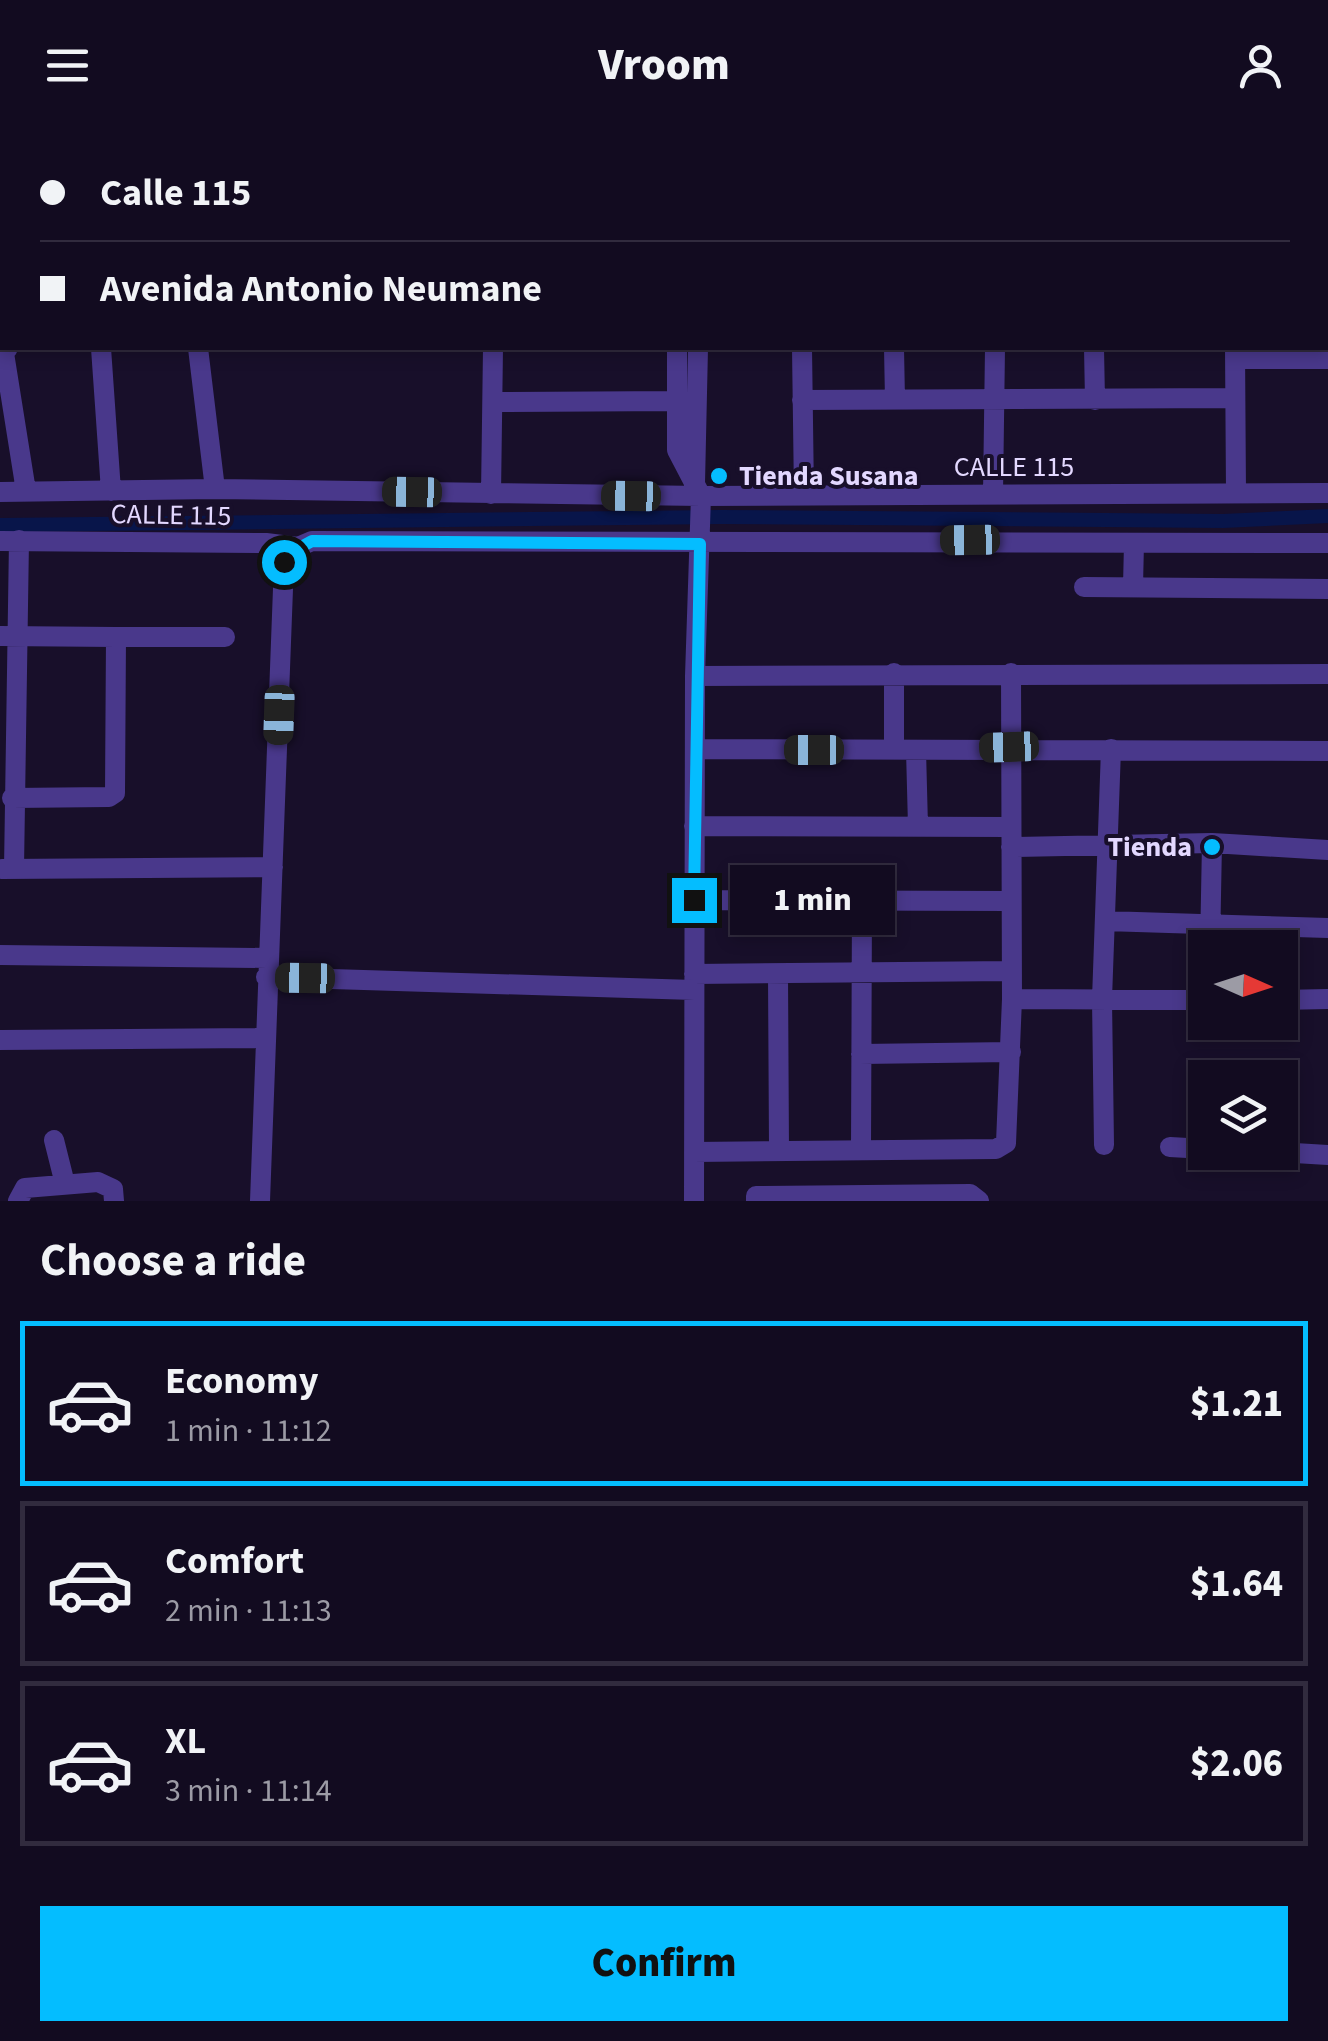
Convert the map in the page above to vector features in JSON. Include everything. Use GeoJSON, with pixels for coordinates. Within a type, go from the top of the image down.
{"type":"FeatureCollection","features":[{"type":"Feature","properties":{"kind":"street"},"geometry":{"type":"LineString","coordinates":[[8,350],[6,370],[26,491]]}},
{"type":"Feature","properties":{"kind":"street"},"geometry":{"type":"LineString","coordinates":[[100,350],[111,491]]}},
{"type":"Feature","properties":{"kind":"street"},"geometry":{"type":"LineString","coordinates":[[198,350],[215,488]]}},
{"type":"Feature","properties":{"kind":"street"},"geometry":{"type":"LineString","coordinates":[[492,494],[493,350]]}},
{"type":"Feature","properties":{"kind":"street"},"geometry":{"type":"LineString","coordinates":[[677,350],[677,450],[699,493]]}},
{"type":"Feature","properties":{"kind":"street"},"geometry":{"type":"LineString","coordinates":[[694,1201],[698,350]]}},
{"type":"Feature","properties":{"kind":"street"},"geometry":{"type":"LineString","coordinates":[[802,350],[804,495]]}},
{"type":"Feature","properties":{"kind":"street"},"geometry":{"type":"LineString","coordinates":[[894,350],[895,400]]}},
{"type":"Feature","properties":{"kind":"street"},"geometry":{"type":"LineString","coordinates":[[994,494],[995,350]]}},
{"type":"Feature","properties":{"kind":"street"},"geometry":{"type":"LineString","coordinates":[[1094,350],[1095,400]]}},
{"type":"Feature","properties":{"kind":"street"},"geometry":{"type":"LineString","coordinates":[[1236,493],[1235,353],[1328,359]]}},
{"type":"Feature","properties":{"kind":"street"},"geometry":{"type":"LineString","coordinates":[[802,400],[1234,398]]}},
{"type":"Feature","properties":{"kind":"street"},"geometry":{"type":"LineString","coordinates":[[495,402],[677,401]]}},
{"type":"Feature","properties":{"kind":"street","name":"CALLE 115"},"geometry":{"type":"LineString","coordinates":[[0,492],[215,488],[492,494],[1328,493]]}},
{"type":"Feature","properties":{"kind":"street"},"geometry":{"type":"LineString","coordinates":[[9,540],[12,798],[7,869],[273,868]]}},
{"type":"Feature","properties":{"kind":"street","name":"CALLE 115"},"geometry":{"type":"LineString","coordinates":[[9,540],[266,543],[298,548],[312,541],[1328,542]]}},
{"type":"Feature","properties":{"kind":"street"},"geometry":{"type":"LineString","coordinates":[[1133,586],[1134,543]]}},
{"type":"Feature","properties":{"kind":"street"},"geometry":{"type":"LineString","coordinates":[[260,1201],[284,562],[298,548]]}},
{"type":"Feature","properties":{"kind":"street"},"geometry":{"type":"LineString","coordinates":[[1084,587],[1328,589]]}},
{"type":"Feature","properties":{"kind":"street"},"geometry":{"type":"LineString","coordinates":[[10,636],[226,637]]}},
{"type":"Feature","properties":{"kind":"street"},"geometry":{"type":"LineString","coordinates":[[12,798],[109,798],[115,793],[116,637]]}},
{"type":"Feature","properties":{"kind":"street"},"geometry":{"type":"LineString","coordinates":[[695,676],[1010,672],[1328,674]]}},
{"type":"Feature","properties":{"kind":"street"},"geometry":{"type":"LineString","coordinates":[[694,1152],[996,1149],[1006,1143],[1012,999],[1010,672]]}},
{"type":"Feature","properties":{"kind":"street"},"geometry":{"type":"LineString","coordinates":[[894,673],[918,826]]}},
{"type":"Feature","properties":{"kind":"street"},"geometry":{"type":"LineString","coordinates":[[695,749],[1328,751]]}},
{"type":"Feature","properties":{"kind":"street"},"geometry":{"type":"LineString","coordinates":[[1104,1145],[1102,999],[1111,749]]}},
{"type":"Feature","properties":{"kind":"street"},"geometry":{"type":"LineString","coordinates":[[694,826],[918,826],[1109,843],[1212,843],[1328,850]]}},
{"type":"Feature","properties":{"kind":"street"},"geometry":{"type":"LineString","coordinates":[[1211,930],[1212,843]]}},
{"type":"Feature","properties":{"kind":"street"},"geometry":{"type":"LineString","coordinates":[[694,900],[1009,901]]}},
{"type":"Feature","properties":{"kind":"street"},"geometry":{"type":"LineString","coordinates":[[861,1148],[862,901]]}},
{"type":"Feature","properties":{"kind":"street"},"geometry":{"type":"LineString","coordinates":[[1106,921],[1328,928]]}},
{"type":"Feature","properties":{"kind":"street"},"geometry":{"type":"LineString","coordinates":[[0,955],[694,982],[778,974],[1011,971]]}},
{"type":"Feature","properties":{"kind":"street"},"geometry":{"type":"LineString","coordinates":[[778,974],[779,1149]]}},
{"type":"Feature","properties":{"kind":"street"},"geometry":{"type":"LineString","coordinates":[[1012,999],[1188,1000]]}},
{"type":"Feature","properties":{"kind":"street"},"geometry":{"type":"LineString","coordinates":[[1298,1000],[1328,1000]]}},
{"type":"Feature","properties":{"kind":"street"},"geometry":{"type":"LineString","coordinates":[[0,1040],[264,1038]]}},
{"type":"Feature","properties":{"kind":"street"},"geometry":{"type":"LineString","coordinates":[[861,1054],[1011,1052]]}},
{"type":"Feature","properties":{"kind":"street"},"geometry":{"type":"LineString","coordinates":[[54,1140],[65,1184]]}},
{"type":"Feature","properties":{"kind":"street"},"geometry":{"type":"LineString","coordinates":[[1170,1147],[1188,1148]]}},
{"type":"Feature","properties":{"kind":"street"},"geometry":{"type":"LineString","coordinates":[[1298,1153],[1328,1155]]}},
{"type":"Feature","properties":{"kind":"street"},"geometry":{"type":"LineString","coordinates":[[18,1201],[25,1188],[65,1184],[107,1184],[113,1189],[114,1201]]}},
{"type":"Feature","properties":{"kind":"street"},"geometry":{"type":"LineString","coordinates":[[756,1201],[756,1196],[902,1198],[970,1194],[979,1201]]}},
{"type":"Feature","properties":{"kind":"waterway"},"geometry":{"type":"LineString","coordinates":[[0,525],[721,517],[1223,521],[1328,516]]}},
{"type":"Feature","properties":{"kind":"place","name":"Tienda Susana"},"geometry":{"type":"Point","coordinates":[719,476]}},
{"type":"Feature","properties":{"kind":"place","name":"Tienda"},"geometry":{"type":"Point","coordinates":[1212,847]}},
{"type":"Feature","properties":{"kind":"route"},"geometry":{"type":"LineString","coordinates":[[284,562],[304,542],[312,541],[700,544],[694,900]]}}]}
